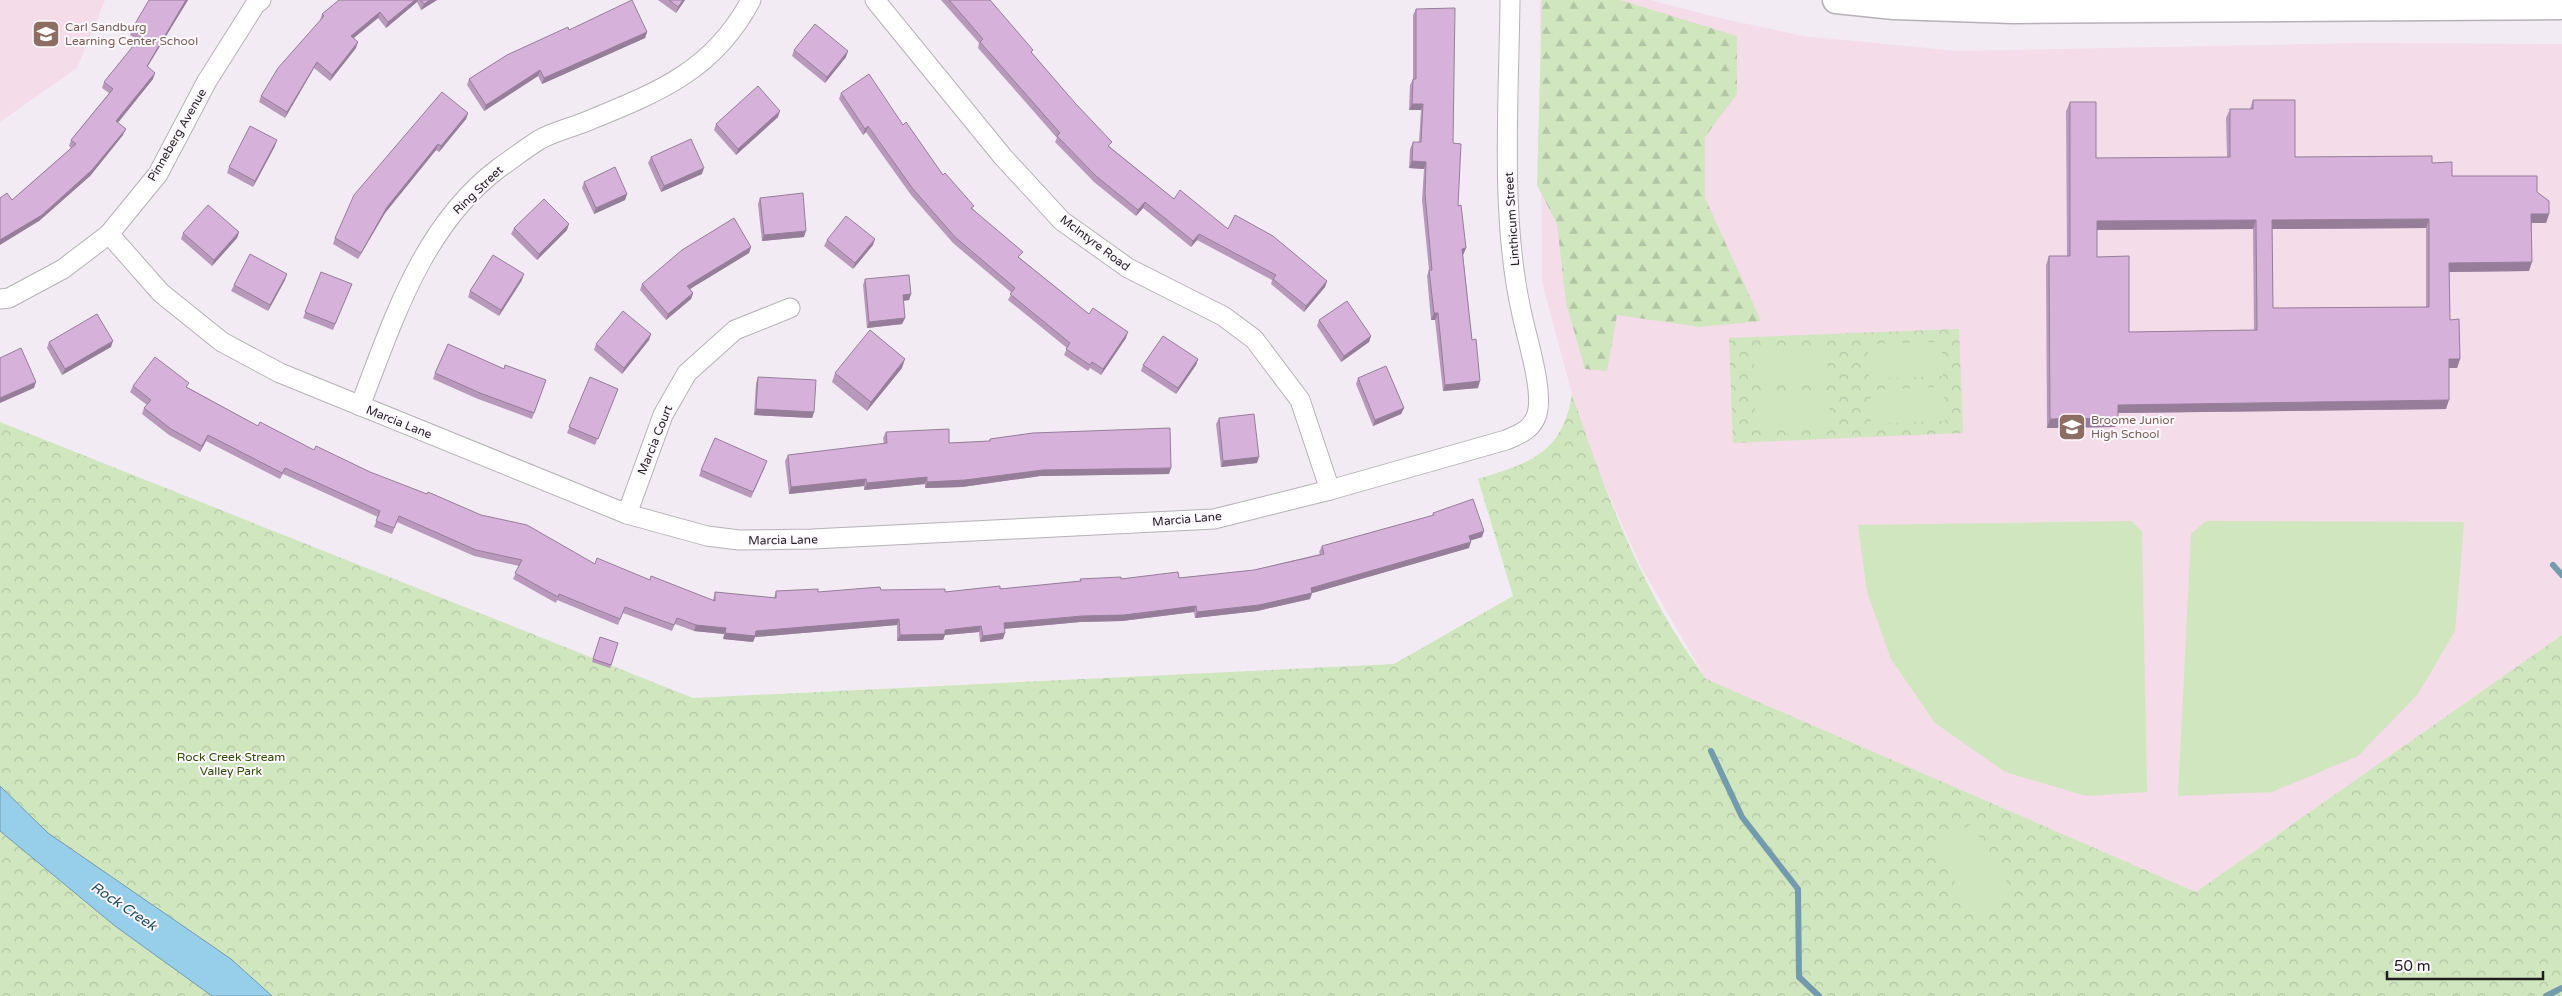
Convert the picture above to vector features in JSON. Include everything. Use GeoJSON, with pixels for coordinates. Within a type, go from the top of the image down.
{"type":"FeatureCollection","features":[{"type":"Feature","properties":{"kind":"street","name":"Pinneberg Avenue"},"geometry":{"type":"LineString","coordinates":[[0,299],[10,298],[63,270],[108,234],[158,174],[207,81],[255,5],[261,0]]}},
{"type":"Feature","properties":{"kind":"street","name":"Ring Street"},"geometry":{"type":"LineString","coordinates":[[360,406],[405,291],[430,245],[458,207],[497,169],[540,140],[656,93],[702,64],[740,21],[751,0]]}},
{"type":"Feature","properties":{"kind":"street","name":"McIntyre Road"},"geometry":{"type":"LineString","coordinates":[[875,0],[1003,157],[1062,221],[1128,268],[1223,316],[1254,339],[1300,400],[1330,490]]}},
{"type":"Feature","properties":{"kind":"street","name":"Linthicum Street"},"geometry":{"type":"LineString","coordinates":[[1510,0],[1509,202],[1518,297],[1539,394],[1537,415],[1526,432]]}},
{"type":"Feature","properties":{"kind":"street"},"geometry":{"type":"LineString","coordinates":[[1836,0],[1894,6],[2013,10],[2162,4],[2562,6]]}},
{"type":"Feature","properties":{"kind":"street","name":"Marcia Lane"},"geometry":{"type":"LineString","coordinates":[[108,234],[161,293],[222,342],[280,373],[627,514],[707,536],[739,540],[813,539],[1214,519],[1330,490],[1506,440],[1526,432]]}},
{"type":"Feature","properties":{"kind":"street","name":"Marcia Court"},"geometry":{"type":"LineString","coordinates":[[627,514],[663,415],[686,373],[735,330],[790,308]]}},
{"type":"Feature","properties":{"kind":"shaded area","name":"Carl Sandburg Learning Center School"},"geometry":{"type":"Polygon","coordinates":[[[0,0],[105,0],[77,68],[0,122],[0,0]]]}},
{"type":"Feature","properties":{"kind":"shaded area","name":"Broome Junior High School"},"geometry":{"type":"Polygon","coordinates":[[[1540,0],[1651,0],[1715,17],[1803,36],[1957,51],[2367,43],[2562,44],[2562,635],[2196,892],[1706,679],[1641,567],[1593,459],[1572,394],[1542,282],[1540,0]]]}},
{"type":"Feature","properties":{"kind":"green space"},"geometry":{"type":"Polygon","coordinates":[[[1542,0],[1620,0],[1737,36],[1737,94],[1705,137],[1705,198],[1761,321],[1700,327],[1617,315],[1607,371],[1585,369],[1566,303],[1557,224],[1537,185],[1542,0]]]}},
{"type":"Feature","properties":{"kind":"green space"},"geometry":{"type":"Polygon","coordinates":[[[1959,329],[1963,433],[1733,443],[1729,338],[1959,329]]]}},
{"type":"Feature","properties":{"kind":"green space"},"geometry":{"type":"Polygon","coordinates":[[[1942,342],[1943,376],[1869,379],[1868,344],[1942,342]]]}},
{"type":"Feature","properties":{"kind":"green space"},"geometry":{"type":"Polygon","coordinates":[[[1827,345],[1828,380],[1755,383],[1753,349],[1827,345]]]}},
{"type":"Feature","properties":{"kind":"green space"},"geometry":{"type":"Polygon","coordinates":[[[1944,387],[1945,421],[1871,424],[1870,390],[1944,387]]]}},
{"type":"Feature","properties":{"kind":"green space"},"geometry":{"type":"Polygon","coordinates":[[[1829,391],[1830,425],[1756,428],[1755,394],[1829,391]]]}},
{"type":"Feature","properties":{"kind":"green space","name":"Rock Creek Stream Valley Park"},"geometry":{"type":"Polygon","coordinates":[[[1572,394],[1603,483],[1627,541],[1670,625],[1706,679],[2196,892],[2562,635],[2562,996],[0,996],[0,422],[693,698],[1394,664],[1513,596],[1478,479],[1528,461],[1541,453],[1552,443],[1561,430],[1568,414],[1572,394]]]}},
{"type":"Feature","properties":{"kind":"green space"},"geometry":{"type":"Polygon","coordinates":[[[2131,521],[2142,531],[2147,792],[2087,796],[2005,772],[1935,723],[1891,659],[1867,592],[1858,525],[2131,521]]]}},
{"type":"Feature","properties":{"kind":"green space"},"geometry":{"type":"Polygon","coordinates":[[[2206,521],[2464,522],[2455,631],[2418,694],[2358,756],[2272,792],[2178,796],[2191,534],[2206,521]]]}},
{"type":"Feature","properties":{"kind":"green space"},"geometry":{"type":"Polygon","coordinates":[[[1971,824],[2014,893],[1977,917],[1933,848],[1971,824]]]}},
{"type":"Feature","properties":{"kind":"water","name":"Rock Creek"},"geometry":{"type":"Polygon","coordinates":[[[0,786],[48,833],[231,959],[272,996],[212,996],[115,926],[0,831],[0,786]]]}},
{"type":"Feature","properties":{"kind":"building"},"geometry":{"type":"Polygon","coordinates":[[[149,0],[186,0],[147,66],[155,73],[116,121],[126,129],[92,170],[42,215],[0,240],[0,198],[7,193],[12,200],[76,144],[71,140],[113,89],[104,82],[142,35],[132,29],[149,0]]]}},
{"type":"Feature","properties":{"kind":"building"},"geometry":{"type":"Polygon","coordinates":[[[339,0],[415,0],[388,22],[380,12],[351,36],[358,42],[332,75],[317,62],[287,112],[261,96],[278,68],[324,16],[322,14],[339,0]]]}},
{"type":"Feature","properties":{"kind":"building"},"geometry":{"type":"Polygon","coordinates":[[[421,0],[430,0],[424,4],[421,0]]]}},
{"type":"Feature","properties":{"kind":"building"},"geometry":{"type":"Polygon","coordinates":[[[632,0],[647,32],[544,78],[540,70],[486,105],[469,79],[507,55],[568,27],[569,30],[632,0]]]}},
{"type":"Feature","properties":{"kind":"building"},"geometry":{"type":"Polygon","coordinates":[[[669,0],[683,0],[678,7],[669,0]]]}},
{"type":"Feature","properties":{"kind":"building"},"geometry":{"type":"Polygon","coordinates":[[[949,0],[990,0],[1033,50],[1031,52],[1112,142],[1108,146],[1174,199],[1180,190],[1228,229],[1235,215],[1273,236],[1327,281],[1306,306],[1273,279],[1276,275],[1199,234],[1193,241],[1145,202],[1138,210],[1096,176],[1057,136],[1060,133],[980,42],[983,39],[949,0]]]}},
{"type":"Feature","properties":{"kind":"building"},"geometry":{"type":"Polygon","coordinates":[[[1455,8],[1453,143],[1461,144],[1458,206],[1461,205],[1466,248],[1462,249],[1472,340],[1476,339],[1480,381],[1445,385],[1438,313],[1434,313],[1429,270],[1432,270],[1425,194],[1426,162],[1412,161],[1413,142],[1421,142],[1423,104],[1412,104],[1413,79],[1416,79],[1416,9],[1455,8]]]}},
{"type":"Feature","properties":{"kind":"building"},"geometry":{"type":"Polygon","coordinates":[[[815,24],[848,51],[827,77],[794,50],[815,24]]]}},
{"type":"Feature","properties":{"kind":"building"},"geometry":{"type":"Polygon","coordinates":[[[869,74],[903,125],[906,122],[943,175],[945,173],[974,206],[971,208],[1023,252],[1018,257],[1089,314],[1093,308],[1128,332],[1103,369],[1092,362],[1090,365],[1066,349],[1070,343],[1010,294],[1015,288],[955,237],[913,189],[868,126],[865,129],[841,93],[869,74]]]}},
{"type":"Feature","properties":{"kind":"building"},"geometry":{"type":"Polygon","coordinates":[[[758,86],[780,111],[738,149],[716,124],[758,86]]]}},
{"type":"Feature","properties":{"kind":"building"},"geometry":{"type":"Polygon","coordinates":[[[442,92],[468,113],[441,146],[438,144],[387,207],[361,253],[335,238],[354,195],[442,92]]]}},
{"type":"Feature","properties":{"kind":"building"},"geometry":{"type":"Polygon","coordinates":[[[2253,100],[2295,100],[2295,157],[2432,156],[2432,163],[2452,162],[2452,176],[2537,176],[2537,192],[2549,201],[2549,214],[2531,214],[2532,262],[2449,263],[2450,320],[2459,319],[2460,359],[2449,359],[2449,400],[2118,405],[2118,418],[2050,419],[2049,256],[2070,256],[2070,102],[2096,102],[2096,158],[2230,157],[2230,109],[2253,109],[2253,100]],[[2429,219],[2272,220],[2273,308],[2429,307],[2429,219]],[[2256,220],[2097,221],[2097,257],[2129,256],[2129,332],[2257,330],[2256,220]]]}},
{"type":"Feature","properties":{"kind":"building"},"geometry":{"type":"Polygon","coordinates":[[[250,126],[277,140],[255,181],[229,167],[250,126]]]}},
{"type":"Feature","properties":{"kind":"building"},"geometry":{"type":"Polygon","coordinates":[[[691,139],[704,168],[664,186],[651,157],[691,139]]]}},
{"type":"Feature","properties":{"kind":"building"},"geometry":{"type":"Polygon","coordinates":[[[615,167],[627,194],[596,208],[584,182],[615,167]]]}},
{"type":"Feature","properties":{"kind":"building"},"geometry":{"type":"Polygon","coordinates":[[[803,193],[806,231],[764,235],[760,198],[803,193]]]}},
{"type":"Feature","properties":{"kind":"building"},"geometry":{"type":"Polygon","coordinates":[[[544,199],[569,224],[539,254],[514,228],[544,199]]]}},
{"type":"Feature","properties":{"kind":"building"},"geometry":{"type":"Polygon","coordinates":[[[208,205],[239,232],[214,260],[183,233],[208,205]]]}},
{"type":"Feature","properties":{"kind":"building"},"geometry":{"type":"Polygon","coordinates":[[[846,216],[875,239],[855,263],[827,240],[846,216]]]}},
{"type":"Feature","properties":{"kind":"building"},"geometry":{"type":"Polygon","coordinates":[[[734,218],[751,247],[687,286],[693,293],[668,314],[642,284],[682,250],[734,218]]]}},
{"type":"Feature","properties":{"kind":"building"},"geometry":{"type":"Polygon","coordinates":[[[250,254],[287,274],[270,305],[234,285],[250,254]]]}},
{"type":"Feature","properties":{"kind":"building"},"geometry":{"type":"Polygon","coordinates":[[[493,255],[524,274],[501,310],[470,291],[493,255]]]}},
{"type":"Feature","properties":{"kind":"building"},"geometry":{"type":"Polygon","coordinates":[[[321,272],[352,284],[335,324],[305,312],[321,272]]]}},
{"type":"Feature","properties":{"kind":"building"},"geometry":{"type":"Polygon","coordinates":[[[909,275],[911,294],[903,295],[905,318],[869,322],[865,279],[909,275]]]}},
{"type":"Feature","properties":{"kind":"building"},"geometry":{"type":"Polygon","coordinates":[[[1347,301],[1371,336],[1344,356],[1319,320],[1347,301]]]}},
{"type":"Feature","properties":{"kind":"building"},"geometry":{"type":"Polygon","coordinates":[[[623,311],[651,334],[624,368],[596,344],[623,311]]]}},
{"type":"Feature","properties":{"kind":"building"},"geometry":{"type":"Polygon","coordinates":[[[97,314],[113,341],[65,369],[49,342],[97,314]]]}},
{"type":"Feature","properties":{"kind":"building"},"geometry":{"type":"Polygon","coordinates":[[[870,330],[905,359],[871,402],[835,373],[870,330]]]}},
{"type":"Feature","properties":{"kind":"building"},"geometry":{"type":"Polygon","coordinates":[[[1163,336],[1198,359],[1178,388],[1143,365],[1163,336]]]}},
{"type":"Feature","properties":{"kind":"building"},"geometry":{"type":"Polygon","coordinates":[[[448,344],[504,369],[505,365],[546,380],[534,413],[480,393],[435,373],[448,344]]]}},
{"type":"Feature","properties":{"kind":"building"},"geometry":{"type":"Polygon","coordinates":[[[21,348],[36,382],[0,398],[0,358],[21,348]]]}},
{"type":"Feature","properties":{"kind":"building"},"geometry":{"type":"Polygon","coordinates":[[[155,357],[189,383],[186,387],[258,426],[260,422],[314,450],[316,446],[370,472],[427,494],[428,492],[481,515],[527,525],[595,564],[597,558],[650,580],[651,576],[715,601],[715,592],[776,598],[776,591],[818,589],[818,592],[880,587],[881,590],[945,589],[945,592],[1000,586],[1000,589],[1081,581],[1080,579],[1121,577],[1121,579],[1178,572],[1179,578],[1254,570],[1324,554],[1322,546],[1434,515],[1433,513],[1473,499],[1484,531],[1469,536],[1471,542],[1311,588],[1312,593],[1259,605],[1197,612],[1196,606],[1124,615],[1082,616],[1004,623],[1005,633],[983,636],[981,626],[945,630],[945,634],[900,635],[899,619],[756,631],[755,636],[725,633],[726,628],[696,625],[677,618],[674,625],[625,607],[620,619],[559,594],[558,597],[515,573],[522,560],[476,550],[399,516],[394,528],[376,521],[380,511],[285,468],[282,473],[208,435],[202,446],[171,429],[144,408],[151,400],[133,386],[155,357]]]}},
{"type":"Feature","properties":{"kind":"building"},"geometry":{"type":"Polygon","coordinates":[[[1386,366],[1404,408],[1375,420],[1358,378],[1386,366]]]}},
{"type":"Feature","properties":{"kind":"building"},"geometry":{"type":"Polygon","coordinates":[[[590,377],[618,389],[598,439],[569,427],[590,377]]]}},
{"type":"Feature","properties":{"kind":"building"},"geometry":{"type":"Polygon","coordinates":[[[758,377],[816,380],[814,412],[756,409],[758,377]]]}},
{"type":"Feature","properties":{"kind":"building"},"geometry":{"type":"Polygon","coordinates":[[[1254,414],[1259,457],[1223,461],[1219,418],[1254,414]]]}},
{"type":"Feature","properties":{"kind":"building"},"geometry":{"type":"Polygon","coordinates":[[[1170,428],[1171,468],[1043,470],[965,480],[927,482],[927,477],[867,483],[866,479],[791,487],[788,455],[887,443],[886,432],[949,429],[949,443],[990,441],[990,439],[1033,433],[1170,428]]]}},
{"type":"Feature","properties":{"kind":"building"},"geometry":{"type":"Polygon","coordinates":[[[715,438],[767,461],[753,492],[701,470],[715,438]]]}},
{"type":"Feature","properties":{"kind":"building"},"geometry":{"type":"Polygon","coordinates":[[[600,637],[618,643],[611,665],[593,659],[600,637]]]}},
{"type":"Feature","properties":{"kind":"waterway"},"geometry":{"type":"LineString","coordinates":[[2553,565],[2562,575]]}},
{"type":"Feature","properties":{"kind":"waterway"},"geometry":{"type":"LineString","coordinates":[[1711,751],[1742,817],[1798,889],[1799,977],[1819,996]]}},
{"type":"Feature","properties":{"kind":"waterway"},"geometry":{"type":"LineString","coordinates":[[2546,996],[2562,988]]}},
{"type":"Feature","properties":{"kind":"place","name":"Carl Sandburg Learning Center School"},"geometry":{"type":"Point","coordinates":[46,34]}},
{"type":"Feature","properties":{"kind":"place","name":"Broome Junior High School"},"geometry":{"type":"Point","coordinates":[2072,427]}}]}
